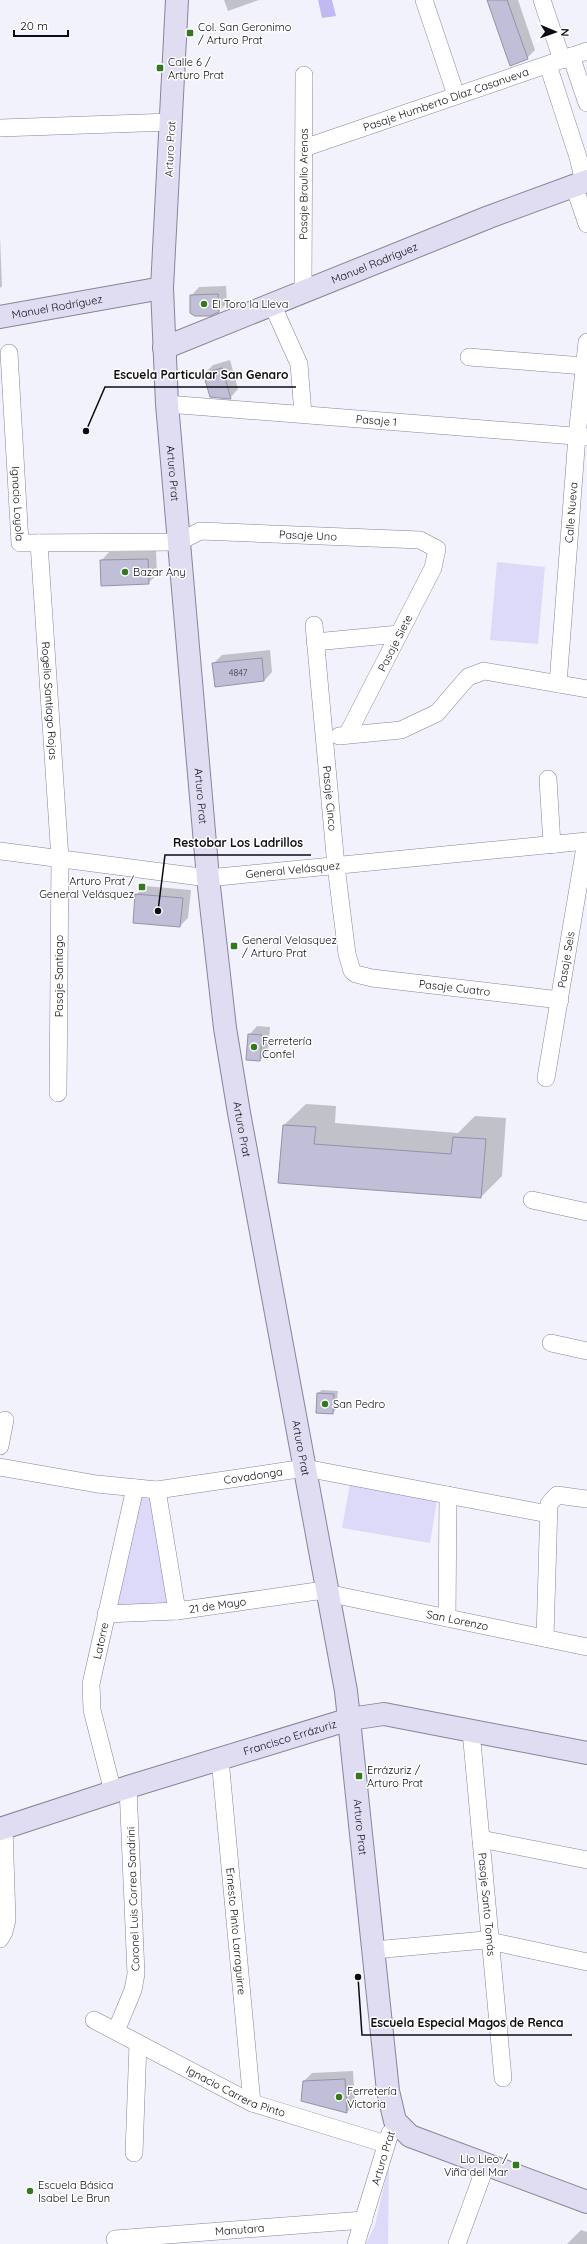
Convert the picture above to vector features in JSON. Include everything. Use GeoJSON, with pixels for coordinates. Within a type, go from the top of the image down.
{"type":"FeatureCollection","features":[{"type":"Feature","properties":{"kind":"street","name":"Arturo Prat"},"geometry":{"type":"LineString","coordinates":[[178,0],[162,288],[164,348],[166,404],[208,878],[225,1028],[232,1070],[350,1719],[388,2091],[395,2121],[386,2144],[356,2244]]}},
{"type":"Feature","properties":{"kind":"street"},"geometry":{"type":"LineString","coordinates":[[424,0],[456,95]]}},
{"type":"Feature","properties":{"kind":"street"},"geometry":{"type":"LineString","coordinates":[[542,0],[560,60],[578,157],[587,224]]}},
{"type":"Feature","properties":{"kind":"street","name":"Pasaje Humberto Díaz Casanueva"},"geometry":{"type":"LineString","coordinates":[[304,148],[587,51]]}},
{"type":"Feature","properties":{"kind":"street"},"geometry":{"type":"LineString","coordinates":[[560,60],[587,103]]}},
{"type":"Feature","properties":{"kind":"street","name":"Pasaje Braulio Arenas"},"geometry":{"type":"LineString","coordinates":[[303,292],[304,75]]}},
{"type":"Feature","properties":{"kind":"street"},"geometry":{"type":"LineString","coordinates":[[0,128],[171,122]]}},
{"type":"Feature","properties":{"kind":"street","name":"Manuel Rodríguez"},"geometry":{"type":"LineString","coordinates":[[164,348],[483,219],[582,183]]}},
{"type":"Feature","properties":{"kind":"street","name":"Manuel Rodríguez"},"geometry":{"type":"LineString","coordinates":[[0,317],[162,288]]}},
{"type":"Feature","properties":{"kind":"street"},"geometry":{"type":"LineString","coordinates":[[272,304],[299,364],[303,414]]}},
{"type":"Feature","properties":{"kind":"street","name":"Calle Nueva"},"geometry":{"type":"LineString","coordinates":[[558,684],[582,436],[584,366],[587,342]]}},
{"type":"Feature","properties":{"kind":"street","name":"Ignacio Loyola"},"geometry":{"type":"LineString","coordinates":[[9,353],[20,543],[179,542]]}},
{"type":"Feature","properties":{"kind":"street"},"geometry":{"type":"LineString","coordinates":[[469,357],[584,366]]}},
{"type":"Feature","properties":{"kind":"street","name":"Pasaje 1"},"geometry":{"type":"LineString","coordinates":[[166,404],[582,436]]}},
{"type":"Feature","properties":{"kind":"street","name":"Pasaje Uno"},"geometry":{"type":"LineString","coordinates":[[179,542],[200,531],[420,540],[437,549]]}},
{"type":"Feature","properties":{"kind":"street","name":"Rogelio Santiago Rojas"},"geometry":{"type":"LineString","coordinates":[[38,543],[60,859]]}},
{"type":"Feature","properties":{"kind":"street","name":"Pasaje Siete"},"geometry":{"type":"LineString","coordinates":[[347,735],[433,568],[437,549]]}},
{"type":"Feature","properties":{"kind":"street","name":"Pasaje Cinco"},"geometry":{"type":"LineString","coordinates":[[352,971],[347,954],[336,866],[314,633],[399,634]]}},
{"type":"Feature","properties":{"kind":"street"},"geometry":{"type":"LineString","coordinates":[[324,737],[401,730],[437,713],[468,676],[484,670],[587,689]]}},
{"type":"Feature","properties":{"kind":"street"},"geometry":{"type":"LineString","coordinates":[[548,779],[552,845]]}},
{"type":"Feature","properties":{"kind":"street","name":"General Velásquez"},"geometry":{"type":"LineString","coordinates":[[0,851],[208,878],[587,841]]}},
{"type":"Feature","properties":{"kind":"street","name":"Pasaje Seis"},"geometry":{"type":"LineString","coordinates":[[546,1078],[587,841]]}},
{"type":"Feature","properties":{"kind":"street","name":"Pasaje Santiago"},"geometry":{"type":"LineString","coordinates":[[58,1093],[60,859]]}},
{"type":"Feature","properties":{"kind":"street","name":"Pasaje Cuatro"},"geometry":{"type":"LineString","coordinates":[[352,971],[356,974],[372,978],[560,1000]]}},
{"type":"Feature","properties":{"kind":"street"},"geometry":{"type":"LineString","coordinates":[[532,1200],[587,1212]]}},
{"type":"Feature","properties":{"kind":"street"},"geometry":{"type":"LineString","coordinates":[[551,1343],[587,1351]]}},
{"type":"Feature","properties":{"kind":"street"},"geometry":{"type":"LineString","coordinates":[[0,1446],[6,1420]]}},
{"type":"Feature","properties":{"kind":"street","name":"Covadonga"},"geometry":{"type":"LineString","coordinates":[[0,1467],[60,1479],[157,1490],[305,1468],[548,1514]]}},
{"type":"Feature","properties":{"kind":"street","name":"Latorre"},"geometry":{"type":"LineString","coordinates":[[121,1790],[92,1710],[91,1693],[106,1614],[135,1488]]}},
{"type":"Feature","properties":{"kind":"street"},"geometry":{"type":"LineString","coordinates":[[157,1490],[177,1611]]}},
{"type":"Feature","properties":{"kind":"street"},"geometry":{"type":"LineString","coordinates":[[447,1618],[448,1495]]}},
{"type":"Feature","properties":{"kind":"street"},"geometry":{"type":"LineString","coordinates":[[545,1638],[548,1514],[551,1500],[557,1495],[587,1499]]}},
{"type":"Feature","properties":{"kind":"street","name":"21 de Mayo"},"geometry":{"type":"LineString","coordinates":[[106,1614],[177,1611],[305,1592],[328,1593]]}},
{"type":"Feature","properties":{"kind":"street","name":"San Lorenzo"},"geometry":{"type":"LineString","coordinates":[[328,1593],[587,1647]]}},
{"type":"Feature","properties":{"kind":"street","name":"Francisco Errázuriz"},"geometry":{"type":"LineString","coordinates":[[2,1829],[121,1790],[350,1719],[384,1714],[587,1753]]}},
{"type":"Feature","properties":{"kind":"street","name":"Pasaje Santo Tomás"},"geometry":{"type":"LineString","coordinates":[[471,1731],[503,2078]]}},
{"type":"Feature","properties":{"kind":"street","name":"Ernesto Pinto Larraguirre"},"geometry":{"type":"LineString","coordinates":[[220,1759],[252,2103]]}},
{"type":"Feature","properties":{"kind":"street","name":"Coronel Luis Correa Sandrini"},"geometry":{"type":"LineString","coordinates":[[116,2031],[133,1990],[136,1974],[121,1790]]}},
{"type":"Feature","properties":{"kind":"street"},"geometry":{"type":"LineString","coordinates":[[0,1939],[4,1932],[7,1920],[2,1829]]}},
{"type":"Feature","properties":{"kind":"street"},"geometry":{"type":"LineString","coordinates":[[481,1839],[587,1860]]}},
{"type":"Feature","properties":{"kind":"street"},"geometry":{"type":"LineString","coordinates":[[374,1950],[471,1940],[490,1941],[587,1962]]}},
{"type":"Feature","properties":{"kind":"street","name":"Ignacio Carrera Pinto"},"geometry":{"type":"LineString","coordinates":[[94,2020],[252,2103],[386,2144]]}},
{"type":"Feature","properties":{"kind":"street"},"geometry":{"type":"LineString","coordinates":[[134,2153],[138,2043]]}},
{"type":"Feature","properties":{"kind":"street"},"geometry":{"type":"LineString","coordinates":[[395,2121],[410,2136],[587,2202]]}},
{"type":"Feature","properties":{"kind":"street"},"geometry":{"type":"LineString","coordinates":[[457,2244],[486,2165]]}},
{"type":"Feature","properties":{"kind":"street","name":"Manutara"},"geometry":{"type":"LineString","coordinates":[[115,2239],[142,2240],[364,2220]]}},
{"type":"Feature","properties":{"kind":"shaded area"},"geometry":{"type":"Polygon","coordinates":[[[318,0],[332,0],[336,16],[322,18],[318,0]]]}},
{"type":"Feature","properties":{"kind":"shaded area"},"geometry":{"type":"Polygon","coordinates":[[[497,562],[545,567],[538,644],[490,640],[497,562]]]}},
{"type":"Feature","properties":{"kind":"shaded area"},"geometry":{"type":"Polygon","coordinates":[[[350,1484],[437,1500],[430,1543],[342,1528],[350,1484]]]}},
{"type":"Feature","properties":{"kind":"shaded area"},"geometry":{"type":"Polygon","coordinates":[[[141,1498],[151,1499],[169,1605],[116,1605],[141,1498]]]}},
{"type":"Feature","properties":{"kind":"shaded area"},"geometry":{"type":"Polygon","coordinates":[[[389,2164],[388,2244],[366,2244],[375,2225],[389,2164]]]}},
{"type":"Feature","properties":{"kind":"building"},"geometry":{"type":"Polygon","coordinates":[[[487,0],[507,0],[528,59],[510,66],[487,0]]]}},
{"type":"Feature","properties":{"kind":"building","name":"El Toro la Lleva"},"geometry":{"type":"Polygon","coordinates":[[[218,294],[219,312],[210,316],[195,316],[190,313],[190,295],[218,294]]]}},
{"type":"Feature","properties":{"kind":"building"},"geometry":{"type":"Polygon","coordinates":[[[222,368],[231,399],[210,397],[203,373],[222,368]]]}},
{"type":"Feature","properties":{"kind":"building","name":"Bazar Any"},"geometry":{"type":"Polygon","coordinates":[[[148,559],[149,584],[101,586],[100,560],[148,559]]]}},
{"type":"Feature","properties":{"kind":"building"},"geometry":{"type":"Polygon","coordinates":[[[262,658],[264,681],[215,687],[212,663],[262,658]]]}},
{"type":"Feature","properties":{"kind":"building"},"geometry":{"type":"Polygon","coordinates":[[[135,894],[183,898],[180,927],[133,923],[135,894]]]}},
{"type":"Feature","properties":{"kind":"building","name":"Ferretería Confel"},"geometry":{"type":"Polygon","coordinates":[[[248,1034],[262,1035],[260,1061],[246,1060],[248,1034]]]}},
{"type":"Feature","properties":{"kind":"building"},"geometry":{"type":"Polygon","coordinates":[[[283,1125],[316,1127],[314,1144],[451,1154],[453,1137],[486,1139],[481,1198],[278,1183],[283,1125]]]}},
{"type":"Feature","properties":{"kind":"building","name":"San Pedro"},"geometry":{"type":"Polygon","coordinates":[[[317,1393],[334,1394],[333,1414],[316,1413],[317,1393]]]}},
{"type":"Feature","properties":{"kind":"building"},"geometry":{"type":"Polygon","coordinates":[[[345,2079],[347,2113],[301,2101],[303,2081],[345,2079]]]}},
{"type":"Feature","properties":{"kind":"place","name":"Col. San Geronimo / Arturo Prat"},"geometry":{"type":"Point","coordinates":[190,33]}},
{"type":"Feature","properties":{"kind":"place","name":"Calle 6 / Arturo Prat"},"geometry":{"type":"Point","coordinates":[160,68]}},
{"type":"Feature","properties":{"kind":"place","name":"El Toro la Lleva"},"geometry":{"type":"Point","coordinates":[204,304]}},
{"type":"Feature","properties":{"kind":"place","name":"Escuela Particular San Genaro"},"geometry":{"type":"Point","coordinates":[86,431]}},
{"type":"Feature","properties":{"kind":"place","name":"Bazar Any"},"geometry":{"type":"Point","coordinates":[125,572]}},
{"type":"Feature","properties":{"kind":"place","name":"Arturo Prat / General Velásquez"},"geometry":{"type":"Point","coordinates":[142,887]}},
{"type":"Feature","properties":{"kind":"place","name":"Restobar Los Ladrillos"},"geometry":{"type":"Point","coordinates":[158,911]}},
{"type":"Feature","properties":{"kind":"place","name":"General Velasquez / Arturo Prat"},"geometry":{"type":"Point","coordinates":[234,946]}},
{"type":"Feature","properties":{"kind":"place","name":"Ferretería Confel"},"geometry":{"type":"Point","coordinates":[254,1047]}},
{"type":"Feature","properties":{"kind":"place","name":"San Pedro"},"geometry":{"type":"Point","coordinates":[325,1404]}},
{"type":"Feature","properties":{"kind":"place","name":"Errázuriz / Arturo Prat"},"geometry":{"type":"Point","coordinates":[359,1776]}},
{"type":"Feature","properties":{"kind":"place","name":"Escuela Especial Magos de Renca"},"geometry":{"type":"Point","coordinates":[358,1977]}},
{"type":"Feature","properties":{"kind":"place","name":"Ferretería Victoria"},"geometry":{"type":"Point","coordinates":[339,2097]}},
{"type":"Feature","properties":{"kind":"place","name":"Llo Lleo / Viña del Mar"},"geometry":{"type":"Point","coordinates":[516,2165]}},
{"type":"Feature","properties":{"kind":"place","name":"Escuela Básica Isabel Le Brun"},"geometry":{"type":"Point","coordinates":[30,2191]}}]}
